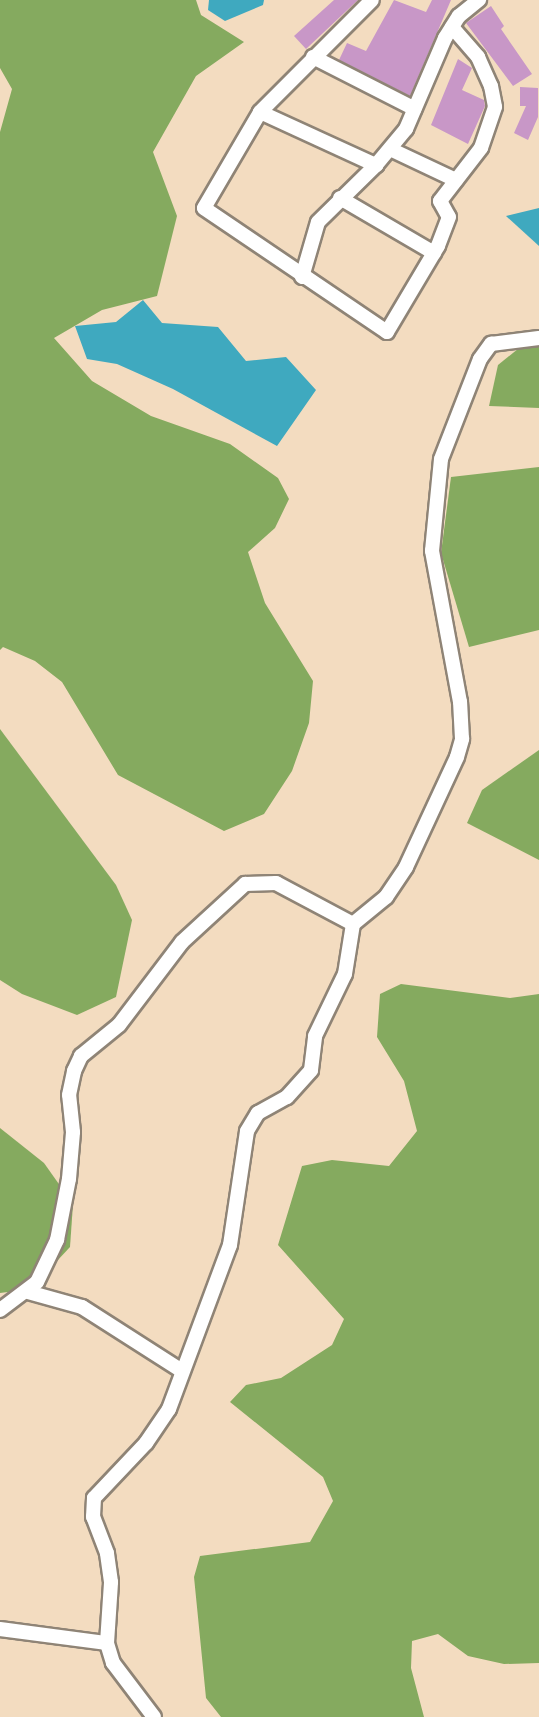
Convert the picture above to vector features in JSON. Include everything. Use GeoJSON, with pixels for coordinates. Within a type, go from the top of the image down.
{"type":"FeatureCollection","features":[{"type":"Feature","properties":{"kind":"street"},"geometry":{"type":"LineString","coordinates":[[372,0],[260,111],[204,208],[302,277],[387,332],[434,253],[449,217],[440,201],[481,148],[495,107],[491,86],[478,57],[452,27]]}},
{"type":"Feature","properties":{"kind":"street"},"geometry":{"type":"LineString","coordinates":[[302,277],[318,222],[390,149],[415,109],[452,27],[479,0]]}},
{"type":"Feature","properties":{"kind":"street"},"geometry":{"type":"LineString","coordinates":[[313,57],[415,109]]}},
{"type":"Feature","properties":{"kind":"street"},"geometry":{"type":"LineString","coordinates":[[260,111],[376,165]]}},
{"type":"Feature","properties":{"kind":"street"},"geometry":{"type":"LineString","coordinates":[[390,149],[456,180]]}},
{"type":"Feature","properties":{"kind":"street"},"geometry":{"type":"LineString","coordinates":[[340,198],[434,253]]}},
{"type":"Feature","properties":{"kind":"street"},"geometry":{"type":"LineString","coordinates":[[154,1717],[113,1663],[107,1643],[111,1582],[107,1553],[93,1517],[94,1498],[146,1443],[169,1409],[230,1245],[247,1131],[258,1113],[287,1097],[311,1070],[315,1036],[345,974],[353,924],[386,897],[406,867],[462,739],[460,702],[432,551],[441,459],[480,359],[491,344],[539,338]]}},
{"type":"Feature","properties":{"kind":"street"},"geometry":{"type":"LineString","coordinates":[[0,1310],[28,1292],[48,1266],[64,1211],[74,1071],[81,1056],[119,1025],[182,942],[245,884],[276,883],[353,924]]}},
{"type":"Feature","properties":{"kind":"street"},"geometry":{"type":"LineString","coordinates":[[28,1292],[82,1307],[182,1371]]}},
{"type":"Feature","properties":{"kind":"street"},"geometry":{"type":"LineString","coordinates":[[0,1629],[107,1643]]}},
{"type":"Feature","properties":{"kind":"green space"},"geometry":{"type":"Polygon","coordinates":[[[0,0],[196,0],[201,15],[244,42],[196,76],[153,152],[177,216],[157,296],[102,310],[54,338],[92,381],[151,416],[230,444],[278,478],[289,499],[275,528],[248,552],[265,603],[313,681],[309,723],[292,771],[264,814],[224,831],[118,775],[62,682],[35,661],[3,647],[0,650],[0,132],[12,89],[0,68],[0,0]]]}},
{"type":"Feature","properties":{"kind":"green space"},"geometry":{"type":"Polygon","coordinates":[[[539,332],[539,408],[489,406],[498,365],[539,332]]]}},
{"type":"Feature","properties":{"kind":"green space"},"geometry":{"type":"Polygon","coordinates":[[[539,467],[539,630],[469,647],[441,553],[451,477],[539,467]]]}},
{"type":"Feature","properties":{"kind":"green space"},"geometry":{"type":"Polygon","coordinates":[[[0,729],[116,885],[132,920],[116,997],[77,1015],[22,994],[0,980],[0,729]]]}},
{"type":"Feature","properties":{"kind":"green space"},"geometry":{"type":"Polygon","coordinates":[[[539,750],[539,860],[467,823],[482,790],[539,750]]]}},
{"type":"Feature","properties":{"kind":"green space"},"geometry":{"type":"Polygon","coordinates":[[[401,984],[510,998],[539,994],[539,1663],[504,1664],[468,1656],[438,1634],[412,1641],[411,1668],[424,1717],[221,1717],[206,1698],[194,1577],[200,1556],[310,1542],[333,1501],[323,1477],[230,1402],[246,1385],[281,1378],[332,1345],[344,1319],[278,1245],[302,1166],[332,1160],[389,1166],[417,1131],[404,1081],[377,1037],[380,994],[401,984]]]}},
{"type":"Feature","properties":{"kind":"green space"},"geometry":{"type":"Polygon","coordinates":[[[0,1128],[44,1163],[73,1204],[70,1247],[31,1289],[0,1293],[0,1128]]]}},
{"type":"Feature","properties":{"kind":"water"},"geometry":{"type":"Polygon","coordinates":[[[209,0],[264,0],[263,5],[225,21],[208,10],[209,0]]]}},
{"type":"Feature","properties":{"kind":"water"},"geometry":{"type":"Polygon","coordinates":[[[539,208],[539,246],[506,216],[539,208]]]}},
{"type":"Feature","properties":{"kind":"water"},"geometry":{"type":"Polygon","coordinates":[[[143,300],[162,323],[218,327],[246,361],[286,357],[316,390],[277,446],[173,389],[117,364],[87,359],[75,326],[116,322],[143,300]]]}},
{"type":"Feature","properties":{"kind":"building"},"geometry":{"type":"Polygon","coordinates":[[[334,0],[358,0],[306,49],[294,36],[334,0]]]}},
{"type":"Feature","properties":{"kind":"building"},"geometry":{"type":"Polygon","coordinates":[[[394,0],[426,12],[432,0],[451,0],[410,96],[339,60],[347,43],[366,51],[394,0]]]}},
{"type":"Feature","properties":{"kind":"building"},"geometry":{"type":"Polygon","coordinates":[[[491,6],[504,26],[501,29],[532,74],[513,86],[466,23],[491,6]]]}},
{"type":"Feature","properties":{"kind":"building"},"geometry":{"type":"Polygon","coordinates":[[[458,59],[472,68],[462,90],[484,100],[485,106],[468,144],[431,125],[458,59]]]}},
{"type":"Feature","properties":{"kind":"building"},"geometry":{"type":"Polygon","coordinates":[[[520,87],[538,88],[538,117],[528,140],[514,133],[526,106],[520,106],[520,87]]]}}]}
